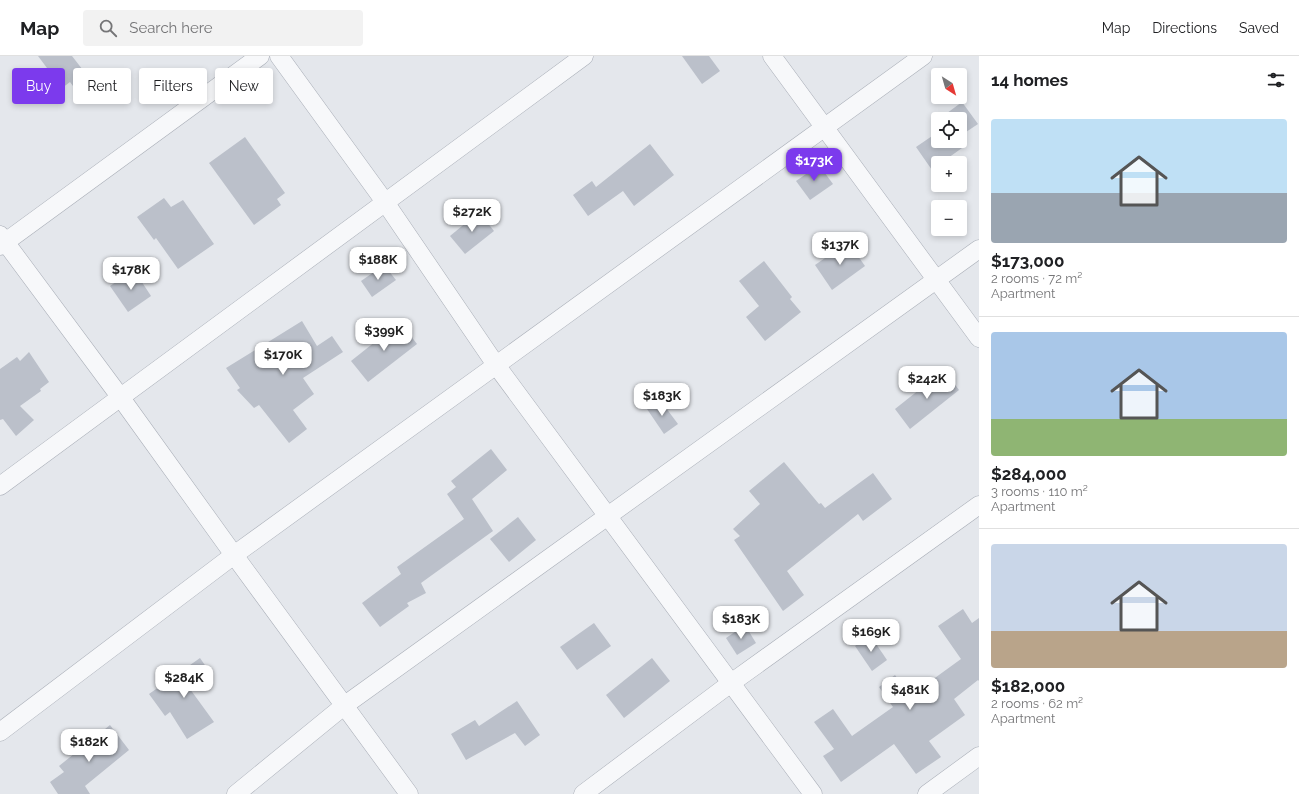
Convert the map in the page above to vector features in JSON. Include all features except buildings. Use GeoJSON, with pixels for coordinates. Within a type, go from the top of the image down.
{"type":"FeatureCollection","features":[{"type":"Feature","properties":{"kind":"street"},"geometry":{"type":"LineString","coordinates":[[260,56],[2,241],[121,398],[409,794]]}},
{"type":"Feature","properties":{"kind":"street"},"geometry":{"type":"LineString","coordinates":[[279,56],[385,202],[496,365],[813,794]]}},
{"type":"Feature","properties":{"kind":"street"},"geometry":{"type":"LineString","coordinates":[[0,486],[584,56]]}},
{"type":"Feature","properties":{"kind":"street"},"geometry":{"type":"LineString","coordinates":[[772,56],[979,338]]}},
{"type":"Feature","properties":{"kind":"street"},"geometry":{"type":"LineString","coordinates":[[0,732],[234,554],[923,56]]}},
{"type":"Feature","properties":{"kind":"street"},"geometry":{"type":"LineString","coordinates":[[236,794],[345,705],[979,249]]}},
{"type":"Feature","properties":{"kind":"street"},"geometry":{"type":"LineString","coordinates":[[583,794],[731,683],[979,505]]}},
{"type":"Feature","properties":{"kind":"street"},"geometry":{"type":"LineString","coordinates":[[927,794],[979,756]]}}]}
